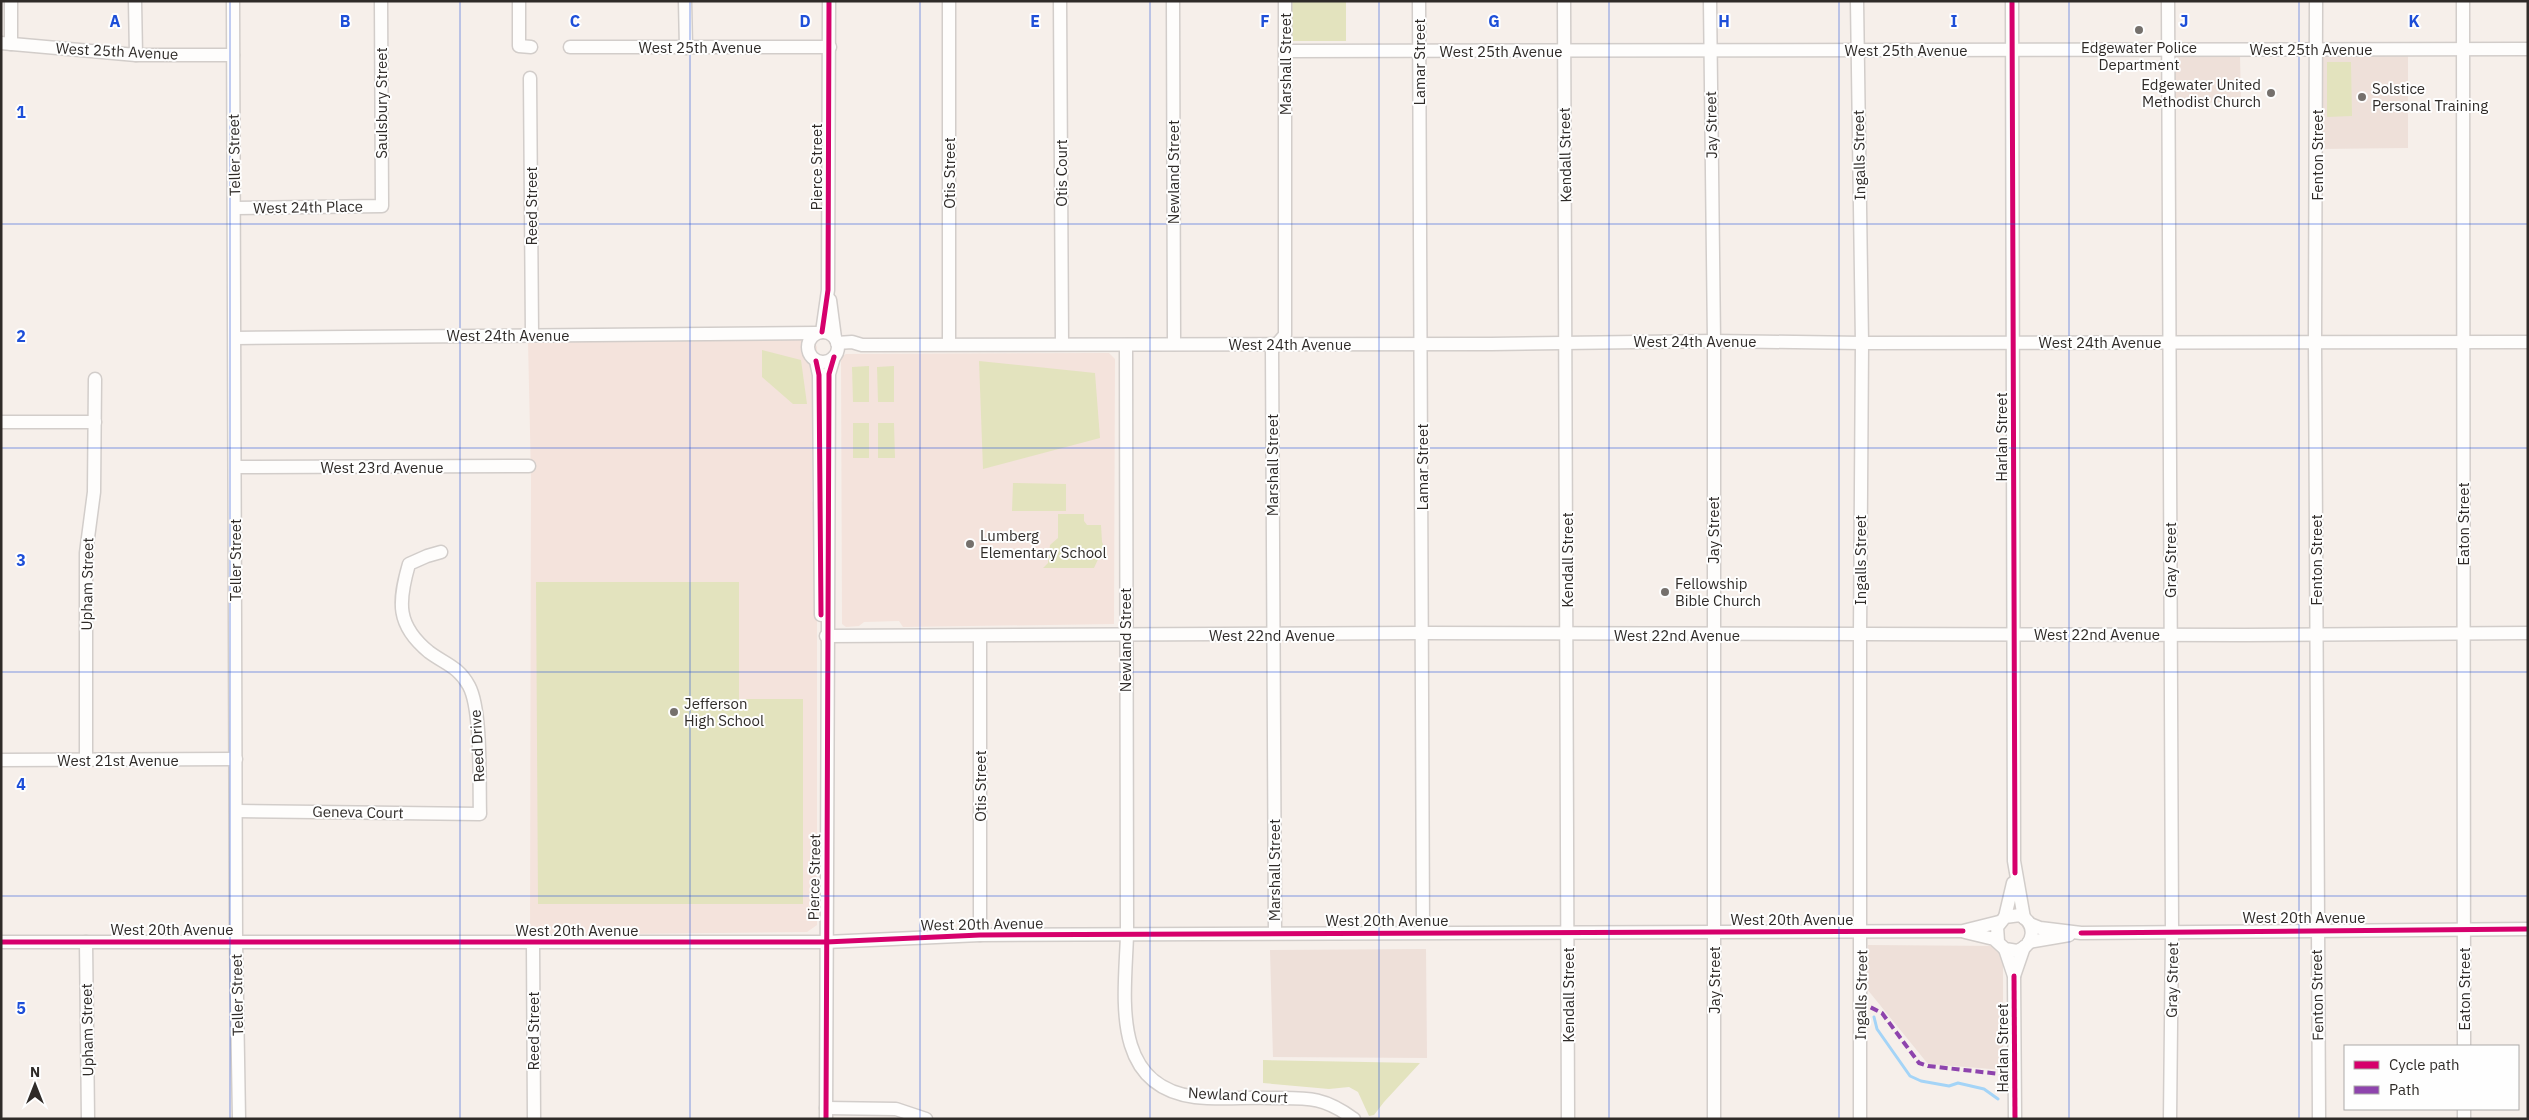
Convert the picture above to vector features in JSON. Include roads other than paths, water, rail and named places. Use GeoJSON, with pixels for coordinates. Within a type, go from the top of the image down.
{"type":"FeatureCollection","features":[{"type":"Feature","properties":{"kind":"street"},"geometry":{"type":"LineString","coordinates":[[6,44],[11,1]]}},
{"type":"Feature","properties":{"kind":"street"},"geometry":{"type":"LineString","coordinates":[[135,1],[136,55]]}},
{"type":"Feature","properties":{"kind":"street","name":"Teller Street"},"geometry":{"type":"LineString","coordinates":[[233,1],[236,338],[236,941],[239,1119]]}},
{"type":"Feature","properties":{"kind":"street","name":"Saulsbury Street"},"geometry":{"type":"LineString","coordinates":[[381,1],[382,206]]}},
{"type":"Feature","properties":{"kind":"street"},"geometry":{"type":"LineString","coordinates":[[518,1],[525,47]]}},
{"type":"Feature","properties":{"kind":"street"},"geometry":{"type":"LineString","coordinates":[[686,1],[686,48]]}},
{"type":"Feature","properties":{"kind":"street","name":"Pierce Street"},"geometry":{"type":"LineString","coordinates":[[826,1113],[828,729],[826,636],[830,627],[829,374],[836,348],[828,290],[829,1]]}},
{"type":"Feature","properties":{"kind":"street","name":"Otis Street"},"geometry":{"type":"LineString","coordinates":[[949,1],[949,344]]}},
{"type":"Feature","properties":{"kind":"street","name":"Otis Court"},"geometry":{"type":"LineString","coordinates":[[1060,1],[1062,344]]}},
{"type":"Feature","properties":{"kind":"street","name":"Newland Street"},"geometry":{"type":"LineString","coordinates":[[1173,1],[1174,344]]}},
{"type":"Feature","properties":{"kind":"street","name":"Marshall Street"},"geometry":{"type":"LineString","coordinates":[[1275,933],[1272,350],[1285,335],[1285,1]]}},
{"type":"Feature","properties":{"kind":"street","name":"Lamar Street"},"geometry":{"type":"LineString","coordinates":[[1419,1],[1422,344],[1423,932]]}},
{"type":"Feature","properties":{"kind":"street","name":"Kendall Street"},"geometry":{"type":"LineString","coordinates":[[1564,1],[1567,342],[1568,1119]]}},
{"type":"Feature","properties":{"kind":"street","name":"Jay Street"},"geometry":{"type":"LineString","coordinates":[[1710,1],[1714,341],[1714,1119]]}},
{"type":"Feature","properties":{"kind":"street","name":"Ingalls Street"},"geometry":{"type":"LineString","coordinates":[[1857,1],[1862,343],[1860,1119]]}},
{"type":"Feature","properties":{"kind":"street","name":"Harlan Street"},"geometry":{"type":"LineString","coordinates":[[2002,919],[2010,906],[2014,873],[2012,1]]}},
{"type":"Feature","properties":{"kind":"street","name":"Gray Street"},"geometry":{"type":"LineString","coordinates":[[2168,1],[2172,930],[2170,1119]]}},
{"type":"Feature","properties":{"kind":"street","name":"Fenton Street"},"geometry":{"type":"LineString","coordinates":[[2316,1],[2315,342],[2318,1119]]}},
{"type":"Feature","properties":{"kind":"street","name":"Eaton Street"},"geometry":{"type":"LineString","coordinates":[[2463,1],[2464,1045]]}},
{"type":"Feature","properties":{"kind":"street","name":"West 25th Avenue"},"geometry":{"type":"LineString","coordinates":[[6,44],[136,55],[233,55]]}},
{"type":"Feature","properties":{"kind":"street","name":"West 25th Avenue"},"geometry":{"type":"LineString","coordinates":[[570,47],[830,47]]}},
{"type":"Feature","properties":{"kind":"street","name":"West 25th Avenue"},"geometry":{"type":"LineString","coordinates":[[1285,51],[2528,49]]}},
{"type":"Feature","properties":{"kind":"street","name":"Reed Street"},"geometry":{"type":"LineString","coordinates":[[530,78],[532,335]]}},
{"type":"Feature","properties":{"kind":"street","name":"West 24th Place"},"geometry":{"type":"LineString","coordinates":[[235,208],[382,206]]}},
{"type":"Feature","properties":{"kind":"street","name":"Pierce Street"},"geometry":{"type":"LineString","coordinates":[[820,332],[828,290]]}},
{"type":"Feature","properties":{"kind":"street"},"geometry":{"type":"LineString","coordinates":[[820,332],[836,348],[826,362],[816,361],[808,349],[810,339],[820,332]]}},
{"type":"Feature","properties":{"kind":"street","name":"West 24th Avenue"},"geometry":{"type":"LineString","coordinates":[[236,338],[780,335],[820,332]]}},
{"type":"Feature","properties":{"kind":"street","name":"West 24th Avenue"},"geometry":{"type":"LineString","coordinates":[[780,335],[808,349]]}},
{"type":"Feature","properties":{"kind":"street","name":"West 24th Avenue"},"geometry":{"type":"LineString","coordinates":[[836,348],[852,342],[862,345],[1422,344],[1714,341],[1862,343],[2528,342]]}},
{"type":"Feature","properties":{"kind":"street","name":"Newland Street"},"geometry":{"type":"LineString","coordinates":[[1126,345],[1127,935]]}},
{"type":"Feature","properties":{"kind":"street","name":"Pierce Street"},"geometry":{"type":"LineString","coordinates":[[816,361],[819,375],[821,627],[826,636]]}},
{"type":"Feature","properties":{"kind":"street","name":"Upham Street"},"geometry":{"type":"LineString","coordinates":[[86,760],[86,553],[94,492],[95,378]]}},
{"type":"Feature","properties":{"kind":"street"},"geometry":{"type":"LineString","coordinates":[[1,422],[95,422]]}},
{"type":"Feature","properties":{"kind":"street","name":"West 23rd Avenue"},"geometry":{"type":"LineString","coordinates":[[235,467],[529,466]]}},
{"type":"Feature","properties":{"kind":"street","name":"Reed Drive"},"geometry":{"type":"LineString","coordinates":[[441,552],[409,564],[401,592],[405,626],[429,652],[455,668],[469,686],[476,709],[480,814]]}},
{"type":"Feature","properties":{"kind":"street","name":"West 22nd Avenue"},"geometry":{"type":"LineString","coordinates":[[826,636],[1422,634],[1713,636],[2528,633]]}},
{"type":"Feature","properties":{"kind":"street","name":"Otis Street"},"geometry":{"type":"LineString","coordinates":[[980,636],[980,936]]}},
{"type":"Feature","properties":{"kind":"street","name":"West 21st Avenue"},"geometry":{"type":"LineString","coordinates":[[1,760],[236,759]]}},
{"type":"Feature","properties":{"kind":"street","name":"Geneva Court"},"geometry":{"type":"LineString","coordinates":[[236,811],[480,814]]}},
{"type":"Feature","properties":{"kind":"street","name":"Harlan Street"},"geometry":{"type":"LineString","coordinates":[[2014,873],[2027,921]]}},
{"type":"Feature","properties":{"kind":"street"},"geometry":{"type":"LineString","coordinates":[[2015,914],[2027,921],[2032,933],[2027,945],[2013,951],[2001,945],[1996,931],[2002,919],[2015,914]]}},
{"type":"Feature","properties":{"kind":"street","name":"West 20th Avenue"},"geometry":{"type":"LineString","coordinates":[[1,942],[826,942],[980,936],[1275,933],[1963,931],[2002,919]]}},
{"type":"Feature","properties":{"kind":"street","name":"West 20th Avenue"},"geometry":{"type":"LineString","coordinates":[[2027,921],[2040,928],[2081,932],[2528,929]]}},
{"type":"Feature","properties":{"kind":"street","name":"West 20th Avenue"},"geometry":{"type":"LineString","coordinates":[[1963,931],[2001,945]]}},
{"type":"Feature","properties":{"kind":"street","name":"West 20th Avenue"},"geometry":{"type":"LineString","coordinates":[[2027,945],[2081,932]]}},
{"type":"Feature","properties":{"kind":"street","name":"Newland Court"},"geometry":{"type":"LineString","coordinates":[[1127,935],[1124,1008],[1128,1039],[1136,1062],[1150,1079],[1169,1090],[1194,1097],[1316,1098],[1354,1119]]}},
{"type":"Feature","properties":{"kind":"street","name":"Upham Street"},"geometry":{"type":"LineString","coordinates":[[86,942],[88,1119]]}},
{"type":"Feature","properties":{"kind":"street","name":"Reed Street"},"geometry":{"type":"LineString","coordinates":[[533,942],[534,1119]]}},
{"type":"Feature","properties":{"kind":"street","name":"Harlan Street"},"geometry":{"type":"LineString","coordinates":[[2001,945],[2014,976],[2015,1119]]}},
{"type":"Feature","properties":{"kind":"street","name":"Harlan Street"},"geometry":{"type":"LineString","coordinates":[[2014,976],[2027,945]]}},
{"type":"Feature","properties":{"kind":"street"},"geometry":{"type":"LineString","coordinates":[[826,1113],[896,1109],[926,1119]]}},
{"type":"Feature","properties":{"kind":"waterway"},"geometry":{"type":"LineString","coordinates":[[1874,1017],[1877,1029],[1910,1076],[1921,1081],[1949,1086],[1958,1083],[1984,1089],[1998,1099]]}},
{"type":"Feature","properties":{"kind":"place","name":"Edgewater Police Department"},"geometry":{"type":"Point","coordinates":[2139,30]}},
{"type":"Feature","properties":{"kind":"place","name":"Edgewater United Methodist Church"},"geometry":{"type":"Point","coordinates":[2271,93]}},
{"type":"Feature","properties":{"kind":"place","name":"Solstice Personal Training"},"geometry":{"type":"Point","coordinates":[2362,97]}},
{"type":"Feature","properties":{"kind":"place","name":"Lumberg Elementary School"},"geometry":{"type":"Point","coordinates":[970,544]}},
{"type":"Feature","properties":{"kind":"place","name":"Fellowship Bible Church"},"geometry":{"type":"Point","coordinates":[1665,592]}},
{"type":"Feature","properties":{"kind":"place","name":"Jefferson High School"},"geometry":{"type":"Point","coordinates":[674,712]}}]}
